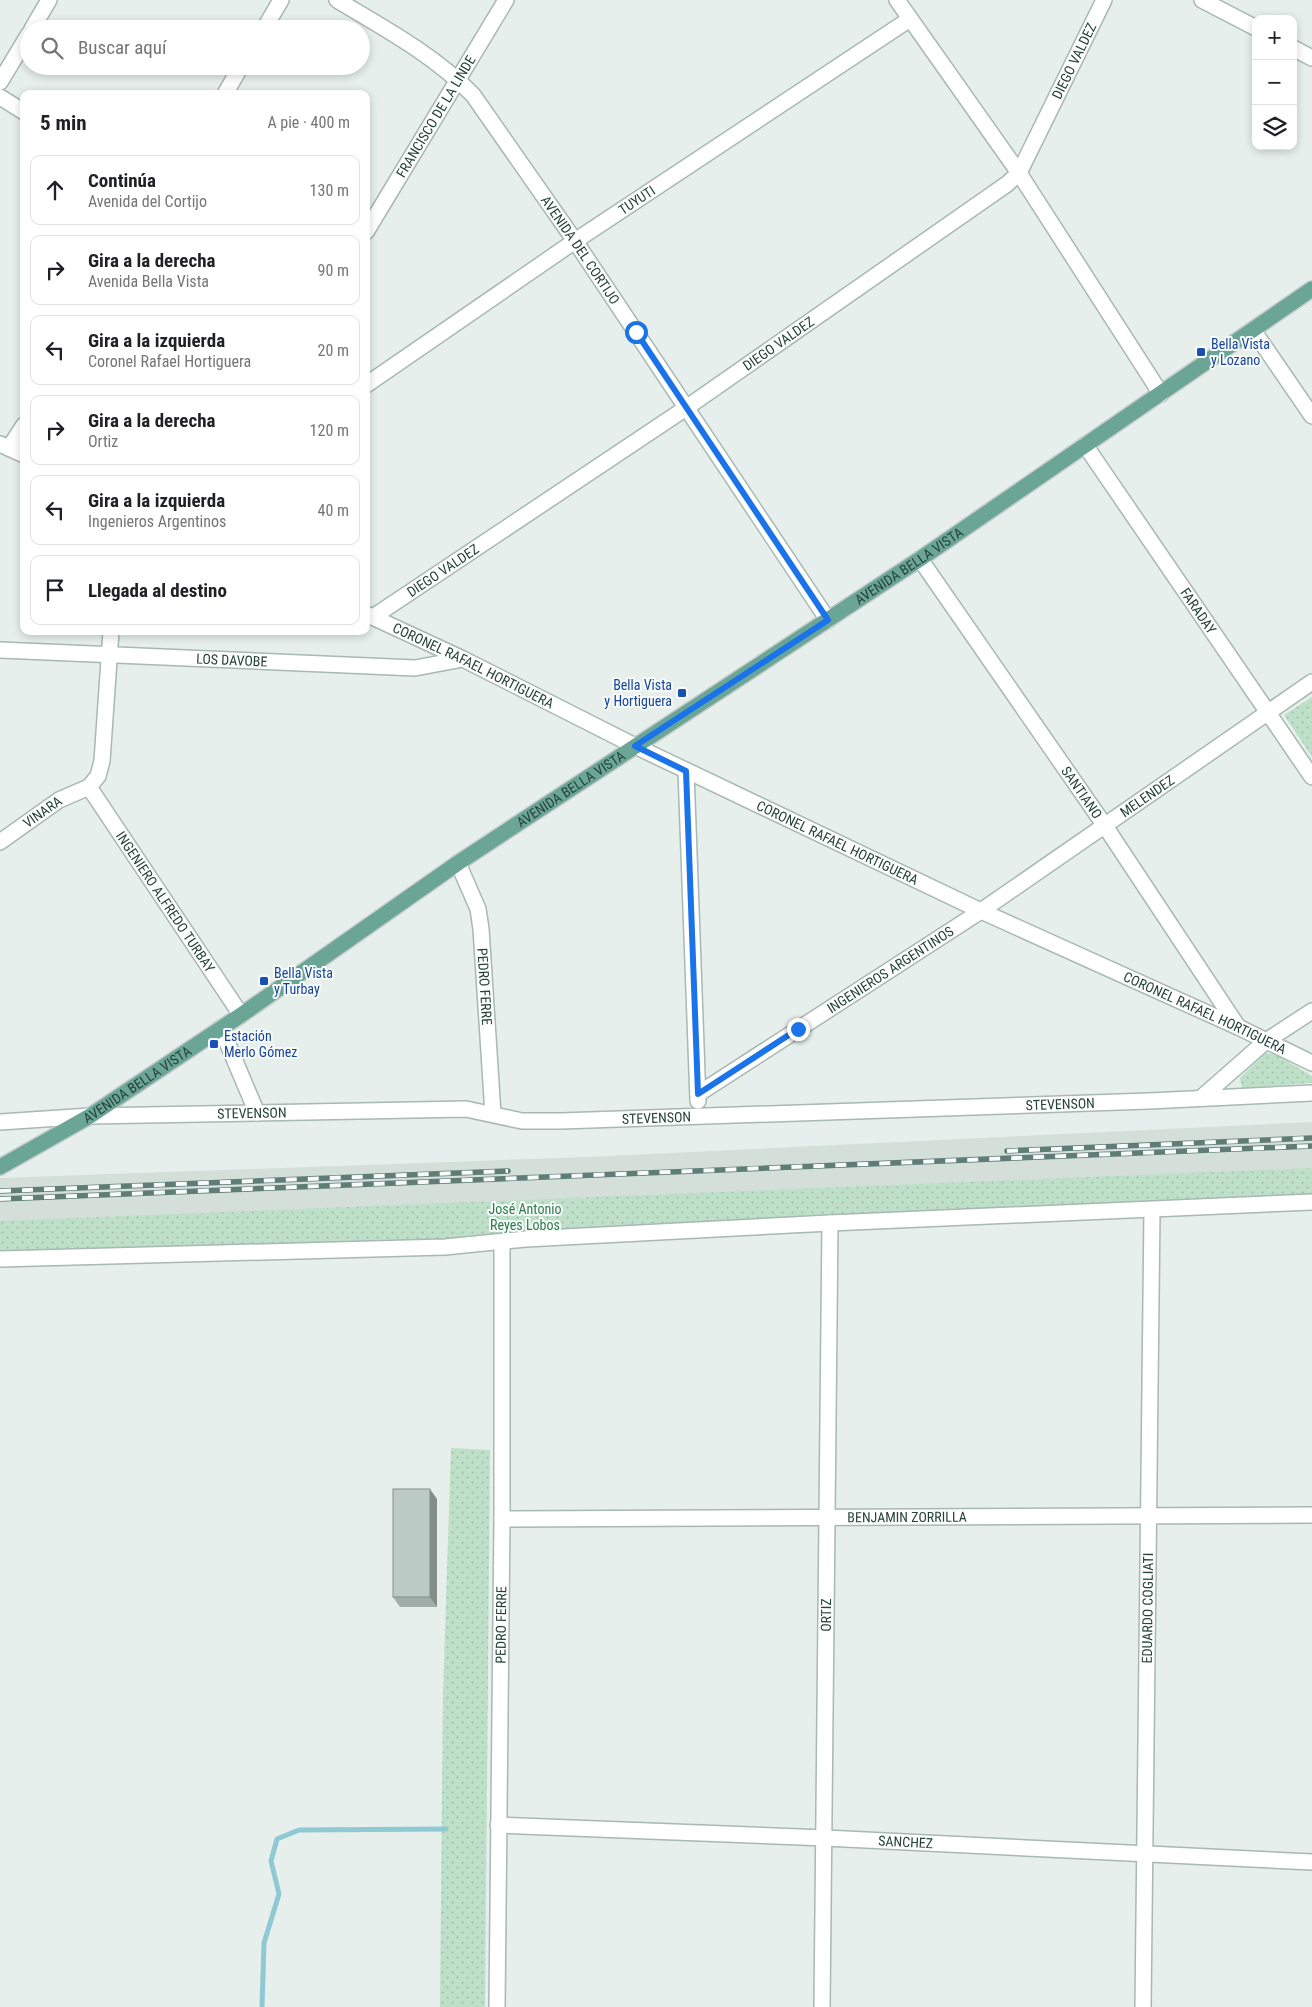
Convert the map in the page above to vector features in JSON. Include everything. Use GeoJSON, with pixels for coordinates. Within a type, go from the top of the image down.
{"type":"FeatureCollection","features":[{"type":"Feature","properties":{"kind":"main road","name":"AVENIDA BELLA VISTA"},"geometry":{"type":"LineString","coordinates":[[0,1167],[90,1116],[241,1015],[458,863],[920,559],[1312,289]]}},
{"type":"Feature","properties":{"kind":"street"},"geometry":{"type":"LineString","coordinates":[[37,20],[49,0]]}},
{"type":"Feature","properties":{"kind":"street"},"geometry":{"type":"LineString","coordinates":[[269,20],[281,0]]}},
{"type":"Feature","properties":{"kind":"street","name":"AVENIDA DEL CORTIJO"},"geometry":{"type":"LineString","coordinates":[[336,0],[369,20]]}},
{"type":"Feature","properties":{"kind":"street","name":"FRANCISCO DE LA LINDE"},"geometry":{"type":"LineString","coordinates":[[370,225],[506,0]]}},
{"type":"Feature","properties":{"kind":"street"},"geometry":{"type":"LineString","coordinates":[[897,0],[1019,173],[1161,394]]}},
{"type":"Feature","properties":{"kind":"street","name":"DIEGO VALDEZ"},"geometry":{"type":"LineString","coordinates":[[370,616],[686,408],[1007,184],[1019,173],[1104,0]]}},
{"type":"Feature","properties":{"kind":"street"},"geometry":{"type":"LineString","coordinates":[[1202,0],[1252,26]]}},
{"type":"Feature","properties":{"kind":"street","name":"TUYUTI"},"geometry":{"type":"LineString","coordinates":[[370,382],[575,242],[910,19]]}},
{"type":"Feature","properties":{"kind":"street","name":"AVENIDA DEL CORTIJO"},"geometry":{"type":"LineString","coordinates":[[370,20],[404,41],[458,80],[473,96],[575,242],[828,620]]}},
{"type":"Feature","properties":{"kind":"street"},"geometry":{"type":"LineString","coordinates":[[0,82],[20,49]]}},
{"type":"Feature","properties":{"kind":"street"},"geometry":{"type":"LineString","coordinates":[[1297,50],[1312,58]]}},
{"type":"Feature","properties":{"kind":"street"},"geometry":{"type":"LineString","coordinates":[[226,90],[236,75]]}},
{"type":"Feature","properties":{"kind":"street"},"geometry":{"type":"LineString","coordinates":[[0,97],[20,110]]}},
{"type":"Feature","properties":{"kind":"street"},"geometry":{"type":"LineString","coordinates":[[1253,330],[1312,416]]}},
{"type":"Feature","properties":{"kind":"street"},"geometry":{"type":"LineString","coordinates":[[20,429],[5,446],[20,453]]}},
{"type":"Feature","properties":{"kind":"street","name":"FARADAY"},"geometry":{"type":"LineString","coordinates":[[1085,445],[1312,776]]}},
{"type":"Feature","properties":{"kind":"street","name":"SANTIANO"},"geometry":{"type":"LineString","coordinates":[[920,559],[1105,826],[1238,1027]]}},
{"type":"Feature","properties":{"kind":"street","name":"CORONEL RAFAEL HORTIGUERA"},"geometry":{"type":"LineString","coordinates":[[370,616],[463,659],[686,771],[1312,1063]]}},
{"type":"Feature","properties":{"kind":"street"},"geometry":{"type":"LineString","coordinates":[[89,787],[98,776],[102,761],[111,635]]}},
{"type":"Feature","properties":{"kind":"street","name":"LOS DAVOBE"},"geometry":{"type":"LineString","coordinates":[[0,650],[415,668],[463,659]]}},
{"type":"Feature","properties":{"kind":"street","name":"MELENDEZ"},"geometry":{"type":"LineString","coordinates":[[981,910],[1312,682]]}},
{"type":"Feature","properties":{"kind":"street"},"geometry":{"type":"LineString","coordinates":[[686,771],[698,1115]]}},
{"type":"Feature","properties":{"kind":"street","name":"VINARA"},"geometry":{"type":"LineString","coordinates":[[0,842],[59,800],[89,787]]}},
{"type":"Feature","properties":{"kind":"street","name":"INGENIERO ALFREDO TURBAY"},"geometry":{"type":"LineString","coordinates":[[89,787],[241,1015]]}},
{"type":"Feature","properties":{"kind":"street","name":"PEDRO FERRE"},"geometry":{"type":"LineString","coordinates":[[458,863],[478,909],[482,929],[493,1114]]}},
{"type":"Feature","properties":{"kind":"street","name":"INGENIEROS ARGENTINOS"},"geometry":{"type":"LineString","coordinates":[[698,1094],[981,910]]}},
{"type":"Feature","properties":{"kind":"street"},"geometry":{"type":"LineString","coordinates":[[1201,1098],[1266,1041],[1312,1010]]}},
{"type":"Feature","properties":{"kind":"street"},"geometry":{"type":"LineString","coordinates":[[221,1028],[257,1113]]}},
{"type":"Feature","properties":{"kind":"street","name":"STEVENSON"},"geometry":{"type":"LineString","coordinates":[[0,1122],[90,1116],[466,1109],[522,1121],[1312,1093]]}},
{"type":"Feature","properties":{"kind":"street"},"geometry":{"type":"LineString","coordinates":[[0,1260],[435,1247],[830,1223],[1312,1202]]}},
{"type":"Feature","properties":{"kind":"street","name":"EDUARDO COGLIATI"},"geometry":{"type":"LineString","coordinates":[[1143,2007],[1152,1210]]}},
{"type":"Feature","properties":{"kind":"street","name":"ORTIZ"},"geometry":{"type":"LineString","coordinates":[[822,2007],[830,1223]]}},
{"type":"Feature","properties":{"kind":"street","name":"PEDRO FERRE"},"geometry":{"type":"LineString","coordinates":[[497,2007],[502,1519],[502,1242]]}},
{"type":"Feature","properties":{"kind":"street","name":"BENJAMIN ZORRILLA"},"geometry":{"type":"LineString","coordinates":[[502,1519],[827,1519],[1312,1515]]}},
{"type":"Feature","properties":{"kind":"street","name":"SANCHEZ"},"geometry":{"type":"LineString","coordinates":[[498,1825],[825,1838],[1312,1862]]}},
{"type":"Feature","properties":{"kind":"shaded area"},"geometry":{"type":"Polygon","coordinates":[[[1312,1122],[1312,1194],[0,1262],[0,1178],[587,1157],[1312,1122]]]}},
{"type":"Feature","properties":{"kind":"green space"},"geometry":{"type":"Polygon","coordinates":[[[1312,697],[1312,757],[1284,715],[1312,697]]]}},
{"type":"Feature","properties":{"kind":"green space"},"geometry":{"type":"Polygon","coordinates":[[[1265,1053],[1275,1054],[1312,1076],[1312,1083],[1242,1088],[1240,1078],[1265,1053]]]}},
{"type":"Feature","properties":{"kind":"green space","name":"José Antonio Reyes Lobos"},"geometry":{"type":"Polygon","coordinates":[[[1312,1168],[1312,1196],[507,1236],[0,1255],[0,1221],[1312,1168]]]}},
{"type":"Feature","properties":{"kind":"green space"},"geometry":{"type":"Polygon","coordinates":[[[451,1448],[490,1450],[485,2007],[440,2007],[443,1692],[451,1448]]]}},
{"type":"Feature","properties":{"kind":"building"},"geometry":{"type":"Polygon","coordinates":[[[393,1489],[430,1489],[430,1597],[393,1597],[393,1489]]]}},
{"type":"Feature","properties":{"kind":"waterway"},"geometry":{"type":"LineString","coordinates":[[262,2007],[264,1943],[279,1894],[271,1861],[277,1839],[299,1830],[446,1829]]}},
{"type":"Feature","properties":{"kind":"railway"},"geometry":{"type":"LineString","coordinates":[[1007,1151],[1312,1138]]}},
{"type":"Feature","properties":{"kind":"railway"},"geometry":{"type":"LineString","coordinates":[[0,1199],[1312,1146]]}},
{"type":"Feature","properties":{"kind":"railway"},"geometry":{"type":"LineString","coordinates":[[0,1191],[508,1171]]}},
{"type":"Feature","properties":{"kind":"place","name":"Bella Vista y Lozano"},"geometry":{"type":"Point","coordinates":[1201,352]}},
{"type":"Feature","properties":{"kind":"place","name":"Bella Vista y Hortiguera"},"geometry":{"type":"Point","coordinates":[682,693]}},
{"type":"Feature","properties":{"kind":"place","name":"Bella Vista y Turbay"},"geometry":{"type":"Point","coordinates":[264,981]}},
{"type":"Feature","properties":{"kind":"place","name":"Estación Merlo Gómez"},"geometry":{"type":"Point","coordinates":[214,1044]}},
{"type":"Feature","properties":{"kind":"route"},"geometry":{"type":"LineString","coordinates":[[636,332],[828,620],[635,746],[686,771],[698,1094],[798,1029]]}}]}
